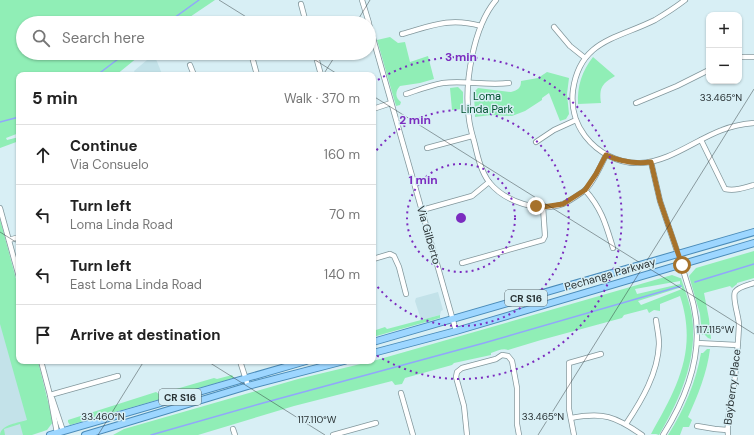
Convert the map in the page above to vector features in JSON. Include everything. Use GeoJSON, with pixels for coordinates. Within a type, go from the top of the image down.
{"type":"FeatureCollection","features":[{"type":"Feature","properties":{"kind":"main road","name":"Pechanga Parkway"},"geometry":{"type":"LineString","coordinates":[[376,341],[754,232]]}},
{"type":"Feature","properties":{"kind":"main road","name":"Pechanga Parkway"},"geometry":{"type":"LineString","coordinates":[[376,352],[456,331],[754,243]]}},
{"type":"Feature","properties":{"kind":"main road"},"geometry":{"type":"LineString","coordinates":[[678,254],[682,265]]}},
{"type":"Feature","properties":{"kind":"main road","name":"CR S16"},"geometry":{"type":"LineString","coordinates":[[50,435],[60,434],[296,364]]}},
{"type":"Feature","properties":{"kind":"main road","name":"CR S16"},"geometry":{"type":"LineString","coordinates":[[85,435],[248,386],[332,364]]}},
{"type":"Feature","properties":{"kind":"street","name":"Via Gilberto"},"geometry":{"type":"LineString","coordinates":[[362,0],[367,16]]}},
{"type":"Feature","properties":{"kind":"street"},"geometry":{"type":"LineString","coordinates":[[496,0],[481,26],[473,55],[469,82],[468,111],[472,136],[479,163],[489,182],[511,200],[527,205],[543,207],[563,204],[585,190],[596,174],[606,155]]}},
{"type":"Feature","properties":{"kind":"street"},"geometry":{"type":"LineString","coordinates":[[686,0],[655,19],[596,46],[585,58],[579,69],[572,96],[573,108],[581,132],[606,155],[619,160],[640,163],[651,162],[665,157],[721,130],[754,122]]}},
{"type":"Feature","properties":{"kind":"street"},"geometry":{"type":"LineString","coordinates":[[301,4],[304,16]]}},
{"type":"Feature","properties":{"kind":"street"},"geometry":{"type":"LineString","coordinates":[[402,34],[443,22],[467,22],[481,26]]}},
{"type":"Feature","properties":{"kind":"street"},"geometry":{"type":"LineString","coordinates":[[554,27],[570,46],[585,58]]}},
{"type":"Feature","properties":{"kind":"street","name":"Via Gilberto"},"geometry":{"type":"LineString","coordinates":[[376,48],[456,331]]}},
{"type":"Feature","properties":{"kind":"street"},"geometry":{"type":"LineString","coordinates":[[742,57],[754,57]]}},
{"type":"Feature","properties":{"kind":"street"},"geometry":{"type":"LineString","coordinates":[[253,60],[256,72]]}},
{"type":"Feature","properties":{"kind":"street"},"geometry":{"type":"LineString","coordinates":[[317,60],[320,72]]}},
{"type":"Feature","properties":{"kind":"street"},"geometry":{"type":"LineString","coordinates":[[190,65],[193,72]]}},
{"type":"Feature","properties":{"kind":"street"},"geometry":{"type":"LineString","coordinates":[[636,103],[677,86],[706,72]]}},
{"type":"Feature","properties":{"kind":"street"},"geometry":{"type":"LineString","coordinates":[[406,94],[442,83],[469,82],[496,85],[509,83]]}},
{"type":"Feature","properties":{"kind":"street"},"geometry":{"type":"LineString","coordinates":[[376,108],[391,103]]}},
{"type":"Feature","properties":{"kind":"street"},"geometry":{"type":"LineString","coordinates":[[536,142],[554,130],[576,120]]}},
{"type":"Feature","properties":{"kind":"street"},"geometry":{"type":"LineString","coordinates":[[428,148],[472,136]]}},
{"type":"Feature","properties":{"kind":"street"},"geometry":{"type":"LineString","coordinates":[[701,140],[725,189],[739,189],[754,185]]}},
{"type":"Feature","properties":{"kind":"street"},"geometry":{"type":"LineString","coordinates":[[651,162],[660,201],[678,254]]}},
{"type":"Feature","properties":{"kind":"street"},"geometry":{"type":"LineString","coordinates":[[422,210],[472,196],[489,182]]}},
{"type":"Feature","properties":{"kind":"street"},"geometry":{"type":"LineString","coordinates":[[585,190],[597,205],[604,218],[613,248]]}},
{"type":"Feature","properties":{"kind":"street"},"geometry":{"type":"LineString","coordinates":[[462,262],[543,240],[545,231],[543,207]]}},
{"type":"Feature","properties":{"kind":"street"},"geometry":{"type":"LineString","coordinates":[[0,208],[16,266]]}},
{"type":"Feature","properties":{"kind":"street"},"geometry":{"type":"LineString","coordinates":[[9,240],[16,238]]}},
{"type":"Feature","properties":{"kind":"street"},"geometry":{"type":"LineString","coordinates":[[376,258],[390,254],[394,256],[397,260],[406,294]]}},
{"type":"Feature","properties":{"kind":"street"},"geometry":{"type":"LineString","coordinates":[[663,435],[676,411],[695,364],[697,343],[696,321],[694,307],[682,265]]}},
{"type":"Feature","properties":{"kind":"street","name":"Bayberry Place"},"geometry":{"type":"LineString","coordinates":[[727,432],[735,378],[739,325],[734,297],[735,292],[739,289],[754,283]]}},
{"type":"Feature","properties":{"kind":"street"},"geometry":{"type":"LineString","coordinates":[[626,424],[644,394],[656,364],[659,345],[656,320]]}},
{"type":"Feature","properties":{"kind":"street"},"geometry":{"type":"LineString","coordinates":[[697,343],[737,345]]}},
{"type":"Feature","properties":{"kind":"street"},"geometry":{"type":"LineString","coordinates":[[574,435],[569,409],[569,363],[601,354]]}},
{"type":"Feature","properties":{"kind":"street"},"geometry":{"type":"LineString","coordinates":[[467,435],[464,406],[456,377],[457,372],[462,368],[502,356],[508,356],[512,361],[516,388],[517,424],[519,435]]}},
{"type":"Feature","properties":{"kind":"street"},"geometry":{"type":"LineString","coordinates":[[42,364],[60,434]]}},
{"type":"Feature","properties":{"kind":"street"},"geometry":{"type":"LineString","coordinates":[[241,364],[248,386]]}},
{"type":"Feature","properties":{"kind":"street"},"geometry":{"type":"LineString","coordinates":[[50,395],[118,376]]}},
{"type":"Feature","properties":{"kind":"street"},"geometry":{"type":"LineString","coordinates":[[401,393],[413,435]]}},
{"type":"Feature","properties":{"kind":"street"},"geometry":{"type":"LineString","coordinates":[[571,418],[585,415],[606,416],[626,424],[642,435]]}},
{"type":"Feature","properties":{"kind":"street"},"geometry":{"type":"LineString","coordinates":[[333,435],[345,433],[376,423]]}},
{"type":"Feature","properties":{"kind":"street"},"geometry":{"type":"LineString","coordinates":[[697,426],[727,432]]}},
{"type":"Feature","properties":{"kind":"street"},"geometry":{"type":"LineString","coordinates":[[233,429],[235,435]]}},
{"type":"Feature","properties":{"kind":"shaded area"},"geometry":{"type":"Polygon","coordinates":[[[147,60],[156,60],[161,72],[134,72],[147,60]]]}},
{"type":"Feature","properties":{"kind":"shaded area"},"geometry":{"type":"Polygon","coordinates":[[[438,292],[443,310],[441,311],[440,315],[421,320],[415,301],[416,298],[438,292]]]}},
{"type":"Feature","properties":{"kind":"shaded area"},"geometry":{"type":"Polygon","coordinates":[[[0,315],[32,435],[0,435],[0,315]]]}},
{"type":"Feature","properties":{"kind":"green space"},"geometry":{"type":"Polygon","coordinates":[[[0,0],[215,0],[191,16],[16,16],[16,60],[134,60],[120,72],[16,72],[16,134],[6,138],[7,140],[16,138],[16,142],[0,148],[0,0]]]}},
{"type":"Feature","properties":{"kind":"green space","name":"Loma Linda Park"},"geometry":{"type":"Polygon","coordinates":[[[390,37],[398,43],[405,42],[410,62],[428,56],[434,79],[400,86],[396,94],[401,102],[400,105],[396,106],[377,40],[390,37]]]}},
{"type":"Feature","properties":{"kind":"green space"},"geometry":{"type":"Polygon","coordinates":[[[593,57],[615,76],[602,86],[601,103],[578,104],[578,91],[581,79],[593,57]]]}},
{"type":"Feature","properties":{"kind":"green space","name":"Loma Linda Park"},"geometry":{"type":"Polygon","coordinates":[[[547,72],[569,78],[567,94],[569,114],[566,119],[560,121],[549,93],[542,98],[542,100],[525,111],[512,116],[491,115],[475,117],[474,92],[478,88],[511,92],[519,88],[521,81],[538,78],[547,72]]]}},
{"type":"Feature","properties":{"kind":"green space","name":"Loma Linda Park"},"geometry":{"type":"Polygon","coordinates":[[[458,87],[463,92],[463,109],[452,110],[450,88],[458,87]]]}},
{"type":"Feature","properties":{"kind":"green space"},"geometry":{"type":"Polygon","coordinates":[[[0,219],[16,279],[16,364],[39,364],[53,422],[47,430],[32,435],[23,435],[20,424],[4,429],[5,435],[0,435],[1,431],[7,426],[27,420],[0,324],[0,219]]]}},
{"type":"Feature","properties":{"kind":"green space"},"geometry":{"type":"Polygon","coordinates":[[[754,251],[754,278],[737,283],[732,288],[730,286],[704,293],[711,339],[704,334],[702,335],[700,314],[689,276],[696,268],[754,251]]]}},
{"type":"Feature","properties":{"kind":"green space"},"geometry":{"type":"Polygon","coordinates":[[[672,275],[681,278],[692,316],[692,348],[686,378],[674,407],[659,435],[651,434],[669,401],[682,368],[686,351],[687,334],[685,316],[680,296],[660,304],[660,311],[654,310],[649,313],[647,309],[624,315],[622,318],[508,350],[500,350],[491,353],[491,355],[454,363],[452,365],[405,378],[402,384],[395,385],[392,381],[294,406],[198,435],[113,435],[124,429],[298,379],[360,364],[376,364],[376,360],[672,275]],[[680,281],[635,289],[637,294],[680,284],[680,281]],[[682,287],[638,301],[641,305],[682,289],[682,287]]]}},
{"type":"Feature","properties":{"kind":"green space"},"geometry":{"type":"Polygon","coordinates":[[[440,315],[440,318],[376,336],[376,330],[385,327],[387,329],[440,315]]]}},
{"type":"Feature","properties":{"kind":"green space"},"geometry":{"type":"Polygon","coordinates":[[[707,349],[710,349],[707,367],[699,392],[688,417],[692,420],[689,427],[683,427],[680,435],[668,435],[689,396],[701,353],[707,349]]]}},
{"type":"Feature","properties":{"kind":"green space"},"geometry":{"type":"Polygon","coordinates":[[[232,375],[234,378],[70,425],[68,422],[68,420],[156,392],[159,394],[214,378],[217,379],[232,375]]]}},
{"type":"Feature","properties":{"kind":"waterway"},"geometry":{"type":"LineString","coordinates":[[177,16],[199,0]]}},
{"type":"Feature","properties":{"kind":"waterway"},"geometry":{"type":"LineString","coordinates":[[101,72],[117,60]]}},
{"type":"Feature","properties":{"kind":"waterway"},"geometry":{"type":"LineString","coordinates":[[0,122],[16,118]]}},
{"type":"Feature","properties":{"kind":"waterway"},"geometry":{"type":"LineString","coordinates":[[695,282],[754,264]]}},
{"type":"Feature","properties":{"kind":"waterway"},"geometry":{"type":"LineString","coordinates":[[151,435],[484,343],[681,286]]}},
{"type":"Feature","properties":{"kind":"route"},"geometry":{"type":"LineString","coordinates":[[536,206],[543,207],[563,204],[585,190],[596,174],[606,155],[629,162],[651,162],[660,201],[682,265]]}}]}
